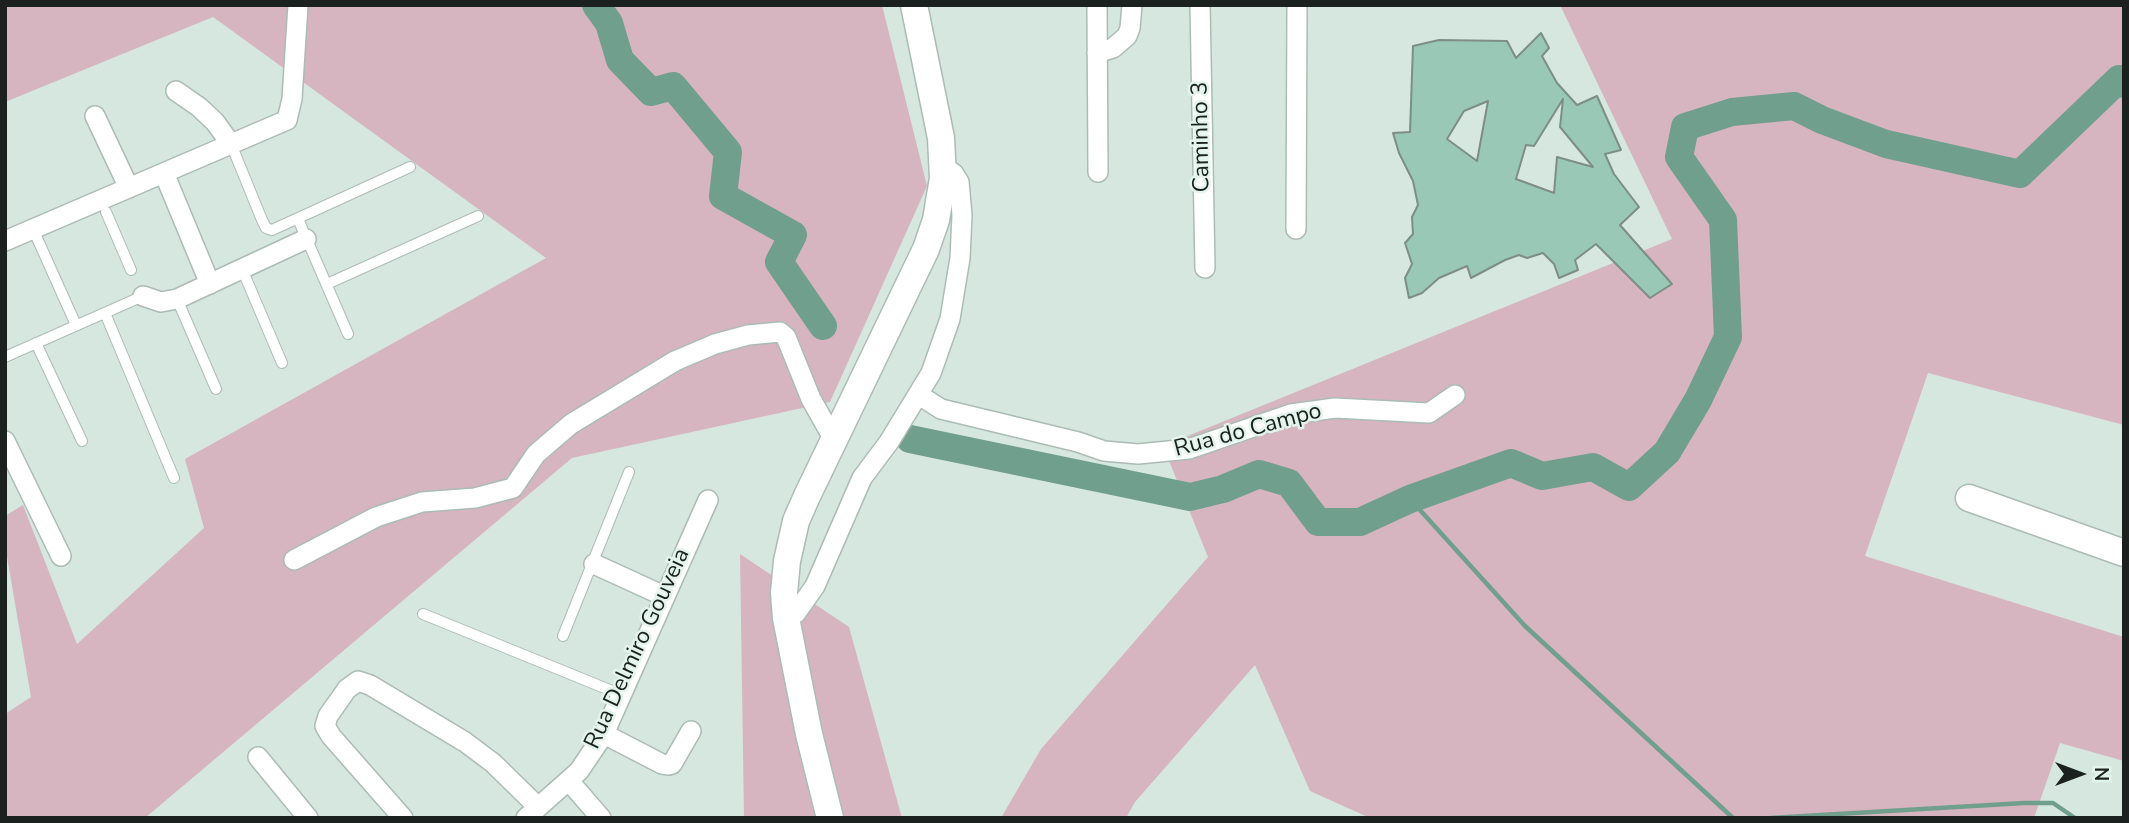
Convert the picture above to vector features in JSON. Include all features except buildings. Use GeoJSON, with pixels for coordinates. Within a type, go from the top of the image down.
{"type":"FeatureCollection","features":[{"type":"Feature","properties":{"kind":"main road"},"geometry":{"type":"LineString","coordinates":[[830,818],[809,734],[786,618],[784,593],[790,544],[801,508],[926,248],[942,194],[942,138],[914,5]]}},
{"type":"Feature","properties":{"kind":"main road"},"geometry":{"type":"LineString","coordinates":[[1969,498],[2124,553]]}},
{"type":"Feature","properties":{"kind":"street"},"geometry":{"type":"LineString","coordinates":[[5,241],[104,206],[129,188],[285,122],[289,116],[298,5]]}},
{"type":"Feature","properties":{"kind":"street"},"geometry":{"type":"LineString","coordinates":[[1097,5],[1098,172]]}},
{"type":"Feature","properties":{"kind":"street"},"geometry":{"type":"LineString","coordinates":[[1097,52],[1113,48],[1127,36],[1132,5]]}},
{"type":"Feature","properties":{"kind":"street","name":"Caminho 3"},"geometry":{"type":"LineString","coordinates":[[1200,5],[1205,268]]}},
{"type":"Feature","properties":{"kind":"street"},"geometry":{"type":"LineString","coordinates":[[1296,229],[1297,5]]}},
{"type":"Feature","properties":{"kind":"street"},"geometry":{"type":"LineString","coordinates":[[176,92],[199,107],[215,122],[231,144]]}},
{"type":"Feature","properties":{"kind":"street"},"geometry":{"type":"LineString","coordinates":[[95,116],[129,188]]}},
{"type":"Feature","properties":{"kind":"street"},"geometry":{"type":"LineString","coordinates":[[786,618],[796,613],[815,586],[862,478],[889,442],[931,373],[950,319],[960,258],[962,215],[959,182],[954,174],[943,166]]}},
{"type":"Feature","properties":{"kind":"street"},"geometry":{"type":"LineString","coordinates":[[164,173],[210,284]]}},
{"type":"Feature","properties":{"kind":"street"},"geometry":{"type":"LineString","coordinates":[[144,296],[161,302],[177,299],[306,239]]}},
{"type":"Feature","properties":{"kind":"street"},"geometry":{"type":"LineString","coordinates":[[294,560],[376,517],[422,502],[475,498],[513,488],[536,454],[571,424],[675,361],[715,344],[748,335],[780,332],[786,337],[811,399],[834,438]]}},
{"type":"Feature","properties":{"kind":"street","name":"Rua do Campo"},"geometry":{"type":"LineString","coordinates":[[919,395],[941,410],[1078,442],[1104,451],[1138,454],[1189,449],[1291,414],[1335,408],[1429,412],[1455,395]]}},
{"type":"Feature","properties":{"kind":"street"},"geometry":{"type":"LineString","coordinates":[[5,441],[61,556]]}},
{"type":"Feature","properties":{"kind":"street","name":"Rua Delmiro Gouveia"},"geometry":{"type":"LineString","coordinates":[[532,812],[579,771],[604,734],[708,500]]}},
{"type":"Feature","properties":{"kind":"street"},"geometry":{"type":"LineString","coordinates":[[594,565],[664,596]]}},
{"type":"Feature","properties":{"kind":"street"},"geometry":{"type":"LineString","coordinates":[[403,818],[325,726],[328,716],[354,683],[362,681],[473,748],[493,763],[532,812]]}},
{"type":"Feature","properties":{"kind":"street"},"geometry":{"type":"LineString","coordinates":[[604,734],[662,764],[669,765],[691,731]]}},
{"type":"Feature","properties":{"kind":"street"},"geometry":{"type":"LineString","coordinates":[[258,757],[308,818]]}},
{"type":"Feature","properties":{"kind":"street"},"geometry":{"type":"LineString","coordinates":[[569,781],[601,818]]}},
{"type":"Feature","properties":{"kind":"lane"},"geometry":{"type":"LineString","coordinates":[[231,144],[266,228],[272,230],[410,167]]}},
{"type":"Feature","properties":{"kind":"lane"},"geometry":{"type":"LineString","coordinates":[[104,206],[131,270]]}},
{"type":"Feature","properties":{"kind":"lane"},"geometry":{"type":"LineString","coordinates":[[327,284],[478,216]]}},
{"type":"Feature","properties":{"kind":"lane"},"geometry":{"type":"LineString","coordinates":[[298,219],[348,334]]}},
{"type":"Feature","properties":{"kind":"lane"},"geometry":{"type":"LineString","coordinates":[[33,229],[76,325]]}},
{"type":"Feature","properties":{"kind":"lane"},"geometry":{"type":"LineString","coordinates":[[242,269],[282,363]]}},
{"type":"Feature","properties":{"kind":"lane"},"geometry":{"type":"LineString","coordinates":[[5,357],[144,296]]}},
{"type":"Feature","properties":{"kind":"lane"},"geometry":{"type":"LineString","coordinates":[[177,299],[216,389]]}},
{"type":"Feature","properties":{"kind":"lane"},"geometry":{"type":"LineString","coordinates":[[105,313],[174,478]]}},
{"type":"Feature","properties":{"kind":"lane"},"geometry":{"type":"LineString","coordinates":[[36,343],[82,441]]}},
{"type":"Feature","properties":{"kind":"lane"},"geometry":{"type":"LineString","coordinates":[[563,636],[594,565],[629,472]]}},
{"type":"Feature","properties":{"kind":"lane"},"geometry":{"type":"LineString","coordinates":[[423,614],[622,695]]}},
{"type":"Feature","properties":{"kind":"shaded area"},"geometry":{"type":"Polygon","coordinates":[[[5,5],[882,5],[927,186],[830,402],[572,458],[145,818],[5,818],[5,714],[31,697],[5,545],[5,516],[23,505],[77,644],[204,528],[185,459],[546,258],[213,17],[5,102],[5,5]]]}},
{"type":"Feature","properties":{"kind":"shaded area"},"geometry":{"type":"Polygon","coordinates":[[[1560,5],[2124,5],[2124,425],[1928,373],[1865,556],[2124,637],[2124,761],[2060,743],[2034,818],[1370,818],[1310,791],[1255,665],[1135,802],[1126,818],[1001,818],[1041,749],[1208,557],[1163,446],[1672,239],[1560,5]]]}},
{"type":"Feature","properties":{"kind":"shaded area"},"geometry":{"type":"Polygon","coordinates":[[[740,554],[849,627],[902,818],[744,818],[740,554]]]}},
{"type":"Feature","properties":{"kind":"waterway"},"geometry":{"type":"LineString","coordinates":[[596,5],[609,23],[620,60],[651,92],[673,86],[728,152],[723,196],[793,235],[779,262],[823,326]]}},
{"type":"Feature","properties":{"kind":"waterway"},"geometry":{"type":"LineString","coordinates":[[910,439],[1190,497],[1223,489],[1259,474],[1289,483],[1318,522],[1360,522],[1410,499],[1511,463],[1542,476],[1593,467],[1629,487],[1667,452],[1698,400],[1728,337],[1723,220],[1679,157],[1685,127],[1732,112],[1794,106],[1822,120],[1886,144],[2020,174],[2119,79],[2124,84]]}},
{"type":"Feature","properties":{"kind":"waterway"},"geometry":{"type":"LineString","coordinates":[[1410,499],[1525,626],[1733,818]]}},
{"type":"Feature","properties":{"kind":"waterway"},"geometry":{"type":"LineString","coordinates":[[1770,818],[2024,803],[2053,803],[2075,818]]}}]}
